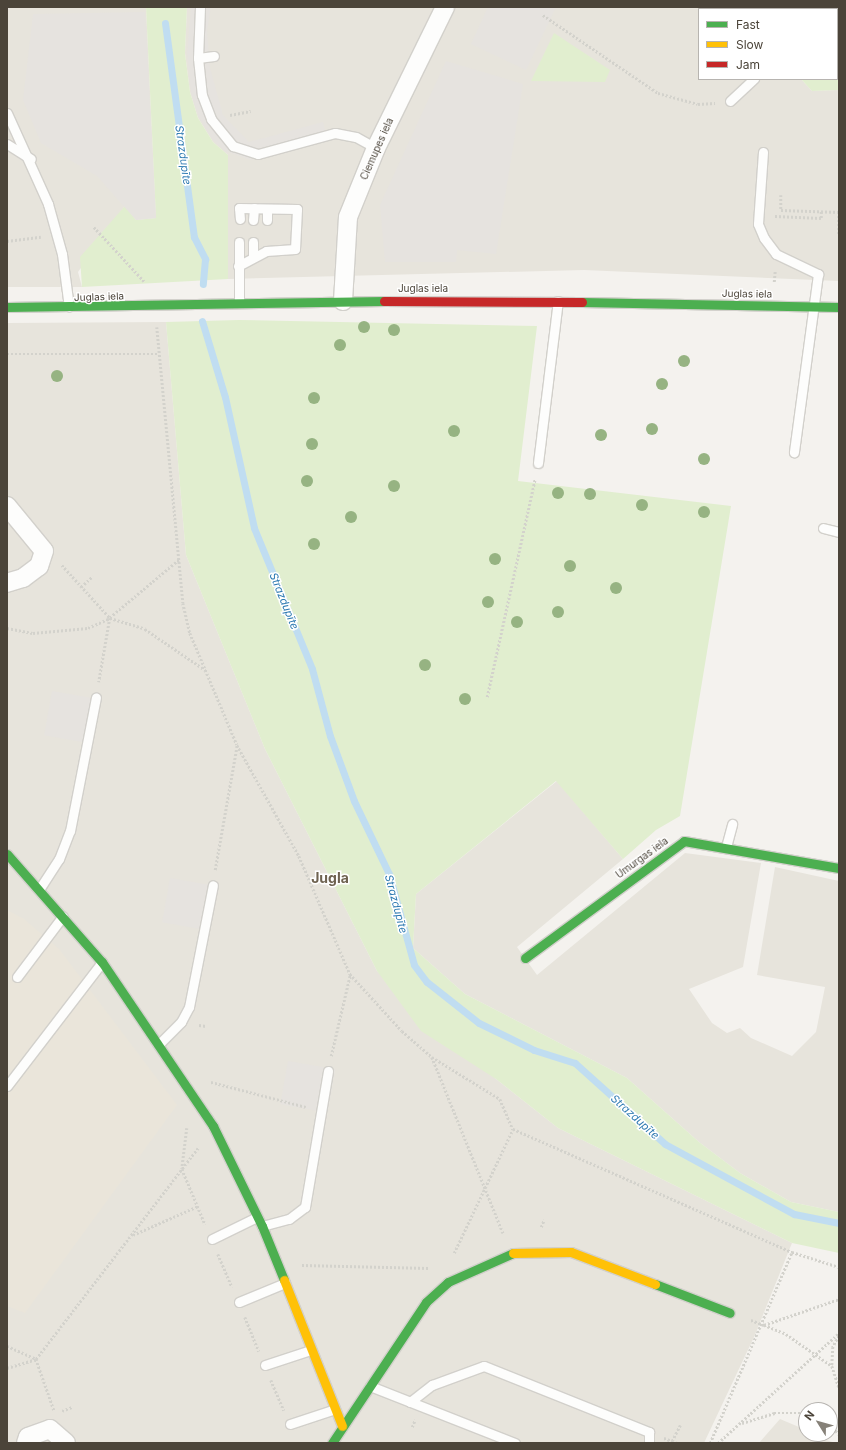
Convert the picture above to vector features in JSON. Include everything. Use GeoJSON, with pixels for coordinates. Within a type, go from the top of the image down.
{"type":"FeatureCollection","features":[{"type":"Feature","properties":{"kind":"street","name":"Ciemupes iela"},"geometry":{"type":"LineString","coordinates":[[344,301],[348,217],[376,148],[445,7]]}},
{"type":"Feature","properties":{"kind":"street","name":"Juglas iela"},"geometry":{"type":"LineString","coordinates":[[7,307],[70,308],[344,301],[558,301],[839,307]]}},
{"type":"Feature","properties":{"kind":"street"},"geometry":{"type":"LineString","coordinates":[[7,506],[44,551],[39,566],[23,578],[7,583]]}},
{"type":"Feature","properties":{"kind":"street","name":"Umurgas iela"},"geometry":{"type":"LineString","coordinates":[[525,958],[684,841],[726,847],[839,868]]}},
{"type":"Feature","properties":{"kind":"street"},"geometry":{"type":"LineString","coordinates":[[7,854],[64,915],[102,962],[160,1043],[175,1072],[213,1126],[262,1226],[342,1426]]}},
{"type":"Feature","properties":{"kind":"street"},"geometry":{"type":"LineString","coordinates":[[332,1443],[368,1385],[426,1302],[448,1282],[512,1253],[532,1250],[571,1252],[730,1313]]}},
{"type":"Feature","properties":{"kind":"street"},"geometry":{"type":"LineString","coordinates":[[26,1443],[28,1436],[50,1429],[66,1443]]}},
{"type":"Feature","properties":{"kind":"lane"},"geometry":{"type":"LineString","coordinates":[[200,7],[198,58],[202,95],[211,119],[233,146],[258,154],[335,133],[356,138],[376,148]]}},
{"type":"Feature","properties":{"kind":"lane"},"geometry":{"type":"LineString","coordinates":[[198,58],[214,56]]}},
{"type":"Feature","properties":{"kind":"lane"},"geometry":{"type":"LineString","coordinates":[[730,102],[753,80]]}},
{"type":"Feature","properties":{"kind":"lane"},"geometry":{"type":"LineString","coordinates":[[7,113],[31,159],[57,236],[70,308]]}},
{"type":"Feature","properties":{"kind":"lane"},"geometry":{"type":"LineString","coordinates":[[9,147],[31,159]]}},
{"type":"Feature","properties":{"kind":"lane"},"geometry":{"type":"LineString","coordinates":[[763,152],[758,224],[776,254],[818,274],[815,307],[794,452]]}},
{"type":"Feature","properties":{"kind":"lane"},"geometry":{"type":"LineString","coordinates":[[238,266],[266,247],[295,249],[297,209],[239,208],[240,219]]}},
{"type":"Feature","properties":{"kind":"lane"},"geometry":{"type":"LineString","coordinates":[[253,220],[254,208]]}},
{"type":"Feature","properties":{"kind":"lane"},"geometry":{"type":"LineString","coordinates":[[267,208],[267,220]]}},
{"type":"Feature","properties":{"kind":"lane"},"geometry":{"type":"LineString","coordinates":[[239,242],[239,303]]}},
{"type":"Feature","properties":{"kind":"lane"},"geometry":{"type":"LineString","coordinates":[[252,242],[253,256]]}},
{"type":"Feature","properties":{"kind":"lane"},"geometry":{"type":"LineString","coordinates":[[538,463],[558,301]]}},
{"type":"Feature","properties":{"kind":"lane"},"geometry":{"type":"LineString","coordinates":[[823,528],[839,532]]}},
{"type":"Feature","properties":{"kind":"lane"},"geometry":{"type":"LineString","coordinates":[[40,888],[59,859],[70,831],[96,697]]}},
{"type":"Feature","properties":{"kind":"lane"},"geometry":{"type":"LineString","coordinates":[[726,847],[732,824]]}},
{"type":"Feature","properties":{"kind":"lane"},"geometry":{"type":"LineString","coordinates":[[160,1043],[181,1022],[189,1007],[213,884]]}},
{"type":"Feature","properties":{"kind":"lane"},"geometry":{"type":"LineString","coordinates":[[17,977],[64,915]]}},
{"type":"Feature","properties":{"kind":"lane"},"geometry":{"type":"LineString","coordinates":[[7,1086],[102,962]]}},
{"type":"Feature","properties":{"kind":"lane"},"geometry":{"type":"LineString","coordinates":[[262,1226],[289,1218],[305,1207],[328,1071]]}},
{"type":"Feature","properties":{"kind":"lane"},"geometry":{"type":"LineString","coordinates":[[212,1239],[257,1217]]}},
{"type":"Feature","properties":{"kind":"lane"},"geometry":{"type":"LineString","coordinates":[[239,1302],[285,1283]]}},
{"type":"Feature","properties":{"kind":"lane"},"geometry":{"type":"LineString","coordinates":[[265,1365],[311,1350]]}},
{"type":"Feature","properties":{"kind":"lane"},"geometry":{"type":"LineString","coordinates":[[410,1402],[432,1385],[484,1366],[649,1432],[649,1443]]}},
{"type":"Feature","properties":{"kind":"lane"},"geometry":{"type":"LineString","coordinates":[[368,1385],[515,1443]]}},
{"type":"Feature","properties":{"kind":"lane"},"geometry":{"type":"LineString","coordinates":[[290,1424],[335,1409]]}},
{"type":"Feature","properties":{"kind":"path"},"geometry":{"type":"LineString","coordinates":[[543,16],[658,93],[698,104],[730,102]]}},
{"type":"Feature","properties":{"kind":"path"},"geometry":{"type":"LineString","coordinates":[[783,195],[781,210],[839,212],[839,235]]}},
{"type":"Feature","properties":{"kind":"path"},"geometry":{"type":"LineString","coordinates":[[775,216],[821,218],[821,211]]}},
{"type":"Feature","properties":{"kind":"path"},"geometry":{"type":"LineString","coordinates":[[94,226],[149,287]]}},
{"type":"Feature","properties":{"kind":"path"},"geometry":{"type":"LineString","coordinates":[[7,241],[57,236]]}},
{"type":"Feature","properties":{"kind":"path"},"geometry":{"type":"LineString","coordinates":[[155,306],[183,603],[205,671],[237,745],[299,856],[350,974],[402,1032],[432,1057],[500,1099],[513,1129],[792,1252],[839,1267]]}},
{"type":"Feature","properties":{"kind":"path"},"geometry":{"type":"LineString","coordinates":[[7,354],[159,354]]}},
{"type":"Feature","properties":{"kind":"path"},"geometry":{"type":"LineString","coordinates":[[487,697],[538,463]]}},
{"type":"Feature","properties":{"kind":"path"},"geometry":{"type":"LineString","coordinates":[[44,551],[110,618],[145,630],[205,671]]}},
{"type":"Feature","properties":{"kind":"path"},"geometry":{"type":"LineString","coordinates":[[7,628],[33,633],[88,628],[110,618],[180,560]]}},
{"type":"Feature","properties":{"kind":"path"},"geometry":{"type":"LineString","coordinates":[[81,587],[93,576]]}},
{"type":"Feature","properties":{"kind":"path"},"geometry":{"type":"LineString","coordinates":[[96,697],[110,618]]}},
{"type":"Feature","properties":{"kind":"path"},"geometry":{"type":"LineString","coordinates":[[213,884],[237,745]]}},
{"type":"Feature","properties":{"kind":"path"},"geometry":{"type":"LineString","coordinates":[[335,1037],[350,974]]}},
{"type":"Feature","properties":{"kind":"path"},"geometry":{"type":"LineString","coordinates":[[432,1057],[485,1194],[512,1253]]}},
{"type":"Feature","properties":{"kind":"path"},"geometry":{"type":"LineString","coordinates":[[175,1072],[322,1112]]}},
{"type":"Feature","properties":{"kind":"path"},"geometry":{"type":"LineString","coordinates":[[7,1368],[36,1359],[133,1235],[213,1126]]}},
{"type":"Feature","properties":{"kind":"path"},"geometry":{"type":"LineString","coordinates":[[448,1282],[447,1268],[485,1194],[513,1129]]}},
{"type":"Feature","properties":{"kind":"path"},"geometry":{"type":"LineString","coordinates":[[133,1235],[198,1206]]}},
{"type":"Feature","properties":{"kind":"path"},"geometry":{"type":"LineString","coordinates":[[710,1443],[764,1325],[792,1252]]}},
{"type":"Feature","properties":{"kind":"path"},"geometry":{"type":"LineString","coordinates":[[278,1265],[447,1268]]}},
{"type":"Feature","properties":{"kind":"path"},"geometry":{"type":"LineString","coordinates":[[764,1325],[839,1299]]}},
{"type":"Feature","properties":{"kind":"path"},"geometry":{"type":"LineString","coordinates":[[730,1313],[786,1334],[832,1366]]}},
{"type":"Feature","properties":{"kind":"path"},"geometry":{"type":"LineString","coordinates":[[718,1443],[816,1356],[839,1333]]}},
{"type":"Feature","properties":{"kind":"path"},"geometry":{"type":"LineString","coordinates":[[839,1336],[833,1347],[832,1366],[839,1387]]}},
{"type":"Feature","properties":{"kind":"path"},"geometry":{"type":"LineString","coordinates":[[7,1346],[36,1359],[56,1414],[72,1407]]}},
{"type":"Feature","properties":{"kind":"path"},"geometry":{"type":"LineString","coordinates":[[740,1424],[774,1413],[798,1413]]}},
{"type":"Feature","properties":{"kind":"path"},"geometry":{"type":"LineString","coordinates":[[672,1441],[680,1425]]}},
{"type":"Feature","properties":{"kind":"shaded area"},"geometry":{"type":"Polygon","coordinates":[[[7,7],[146,7],[156,218],[136,220],[125,206],[78,272],[82,287],[7,287],[7,7]]]}},
{"type":"Feature","properties":{"kind":"shaded area"},"geometry":{"type":"Polygon","coordinates":[[[187,7],[740,7],[698,8],[698,80],[802,80],[812,91],[839,90],[839,281],[584,270],[228,279],[228,155],[213,142],[198,118],[190,92],[185,53],[187,7]]]}},
{"type":"Feature","properties":{"kind":"shaded area"},"geometry":{"type":"Polygon","coordinates":[[[191,7],[211,7],[207,31],[210,68],[223,115],[249,142],[323,122],[328,141],[251,160],[225,151],[212,139],[199,117],[191,92],[187,53],[191,7]]]}},
{"type":"Feature","properties":{"kind":"shaded area"},"geometry":{"type":"Polygon","coordinates":[[[488,7],[556,7],[526,70],[471,44],[488,7]]]}},
{"type":"Feature","properties":{"kind":"shaded area"},"geometry":{"type":"Polygon","coordinates":[[[145,12],[156,218],[136,220],[97,176],[41,143],[23,100],[33,14],[145,12]]]}},
{"type":"Feature","properties":{"kind":"shaded area"},"geometry":{"type":"Polygon","coordinates":[[[446,61],[523,84],[496,254],[457,250],[456,262],[385,262],[380,205],[446,61]]]}},
{"type":"Feature","properties":{"kind":"shaded area"},"geometry":{"type":"Polygon","coordinates":[[[166,322],[186,555],[265,749],[377,971],[496,1079],[558,1128],[792,1243],[754,1337],[704,1443],[7,1443],[7,323],[166,322]]]}},
{"type":"Feature","properties":{"kind":"shaded area"},"geometry":{"type":"Polygon","coordinates":[[[52,691],[99,699],[91,744],[44,735],[52,691]]]}},
{"type":"Feature","properties":{"kind":"shaded area"},"geometry":{"type":"Polygon","coordinates":[[[557,781],[623,859],[517,947],[537,975],[685,853],[761,863],[743,967],[689,989],[712,1023],[727,1033],[740,1028],[751,1038],[792,1056],[816,1032],[825,987],[757,975],[775,867],[839,881],[839,1212],[791,1202],[740,1173],[699,1142],[627,1078],[465,994],[413,948],[416,894],[557,781]]]}},
{"type":"Feature","properties":{"kind":"shaded area"},"geometry":{"type":"Polygon","coordinates":[[[170,878],[217,886],[209,931],[162,922],[170,878]]]}},
{"type":"Feature","properties":{"kind":"shaded area"},"geometry":{"type":"Polygon","coordinates":[[[7,910],[24,919],[59,949],[177,1105],[25,1313],[7,1306],[7,910]]]}},
{"type":"Feature","properties":{"kind":"shaded area"},"geometry":{"type":"Polygon","coordinates":[[[288,1061],[335,1069],[328,1113],[280,1104],[288,1061]]]}},
{"type":"Feature","properties":{"kind":"shaded area"},"geometry":{"type":"Polygon","coordinates":[[[780,1419],[798,1427],[798,1442],[836,1443],[759,1443],[780,1419]]]}},
{"type":"Feature","properties":{"kind":"green space"},"geometry":{"type":"Polygon","coordinates":[[[146,7],[187,7],[185,53],[190,92],[198,118],[213,142],[228,155],[228,279],[82,287],[80,257],[125,206],[136,220],[156,218],[146,7]]]}},
{"type":"Feature","properties":{"kind":"green space"},"geometry":{"type":"Polygon","coordinates":[[[740,7],[804,7],[804,8],[740,7]]]}},
{"type":"Feature","properties":{"kind":"green space"},"geometry":{"type":"Polygon","coordinates":[[[554,33],[610,70],[605,82],[531,81],[554,33]]]}},
{"type":"Feature","properties":{"kind":"green space"},"geometry":{"type":"Polygon","coordinates":[[[838,60],[839,90],[812,91],[802,80],[838,80],[838,60]]]}},
{"type":"Feature","properties":{"kind":"green space"},"geometry":{"type":"Polygon","coordinates":[[[239,320],[537,326],[518,481],[731,506],[680,816],[656,830],[623,859],[556,781],[416,894],[413,948],[465,994],[627,1078],[699,1142],[740,1173],[791,1202],[839,1212],[839,1253],[792,1243],[558,1128],[496,1079],[421,1031],[377,971],[265,749],[186,555],[166,322],[239,320]]]}},
{"type":"Feature","properties":{"kind":"waterway","name":"Strazdupīte"},"geometry":{"type":"LineString","coordinates":[[165,23],[194,237],[205,259],[203,284]]}},
{"type":"Feature","properties":{"kind":"waterway","name":"Strazdupīte"},"geometry":{"type":"LineString","coordinates":[[202,321],[225,397],[254,528],[312,669],[330,736],[354,801],[389,874],[414,965],[427,982],[479,1023],[534,1050],[575,1063],[665,1144],[794,1214],[839,1223]]}},
{"type":"Feature","properties":{"kind":"traffic: fast"},"geometry":{"type":"LineString","coordinates":[[7,307],[384,301]]}},
{"type":"Feature","properties":{"kind":"traffic: fast"},"geometry":{"type":"LineString","coordinates":[[582,302],[839,307]]}},
{"type":"Feature","properties":{"kind":"traffic: fast"},"geometry":{"type":"LineString","coordinates":[[525,958],[684,841],[839,868]]}},
{"type":"Feature","properties":{"kind":"traffic: fast"},"geometry":{"type":"LineString","coordinates":[[7,854],[102,962],[213,1126],[262,1226],[284,1280]]}},
{"type":"Feature","properties":{"kind":"traffic: fast"},"geometry":{"type":"LineString","coordinates":[[332,1443],[426,1302],[448,1282],[513,1253]]}},
{"type":"Feature","properties":{"kind":"traffic: fast"},"geometry":{"type":"LineString","coordinates":[[655,1284],[730,1313]]}},
{"type":"Feature","properties":{"kind":"traffic: slow"},"geometry":{"type":"LineString","coordinates":[[513,1253],[571,1252],[655,1284]]}},
{"type":"Feature","properties":{"kind":"traffic: slow"},"geometry":{"type":"LineString","coordinates":[[284,1280],[342,1426]]}},
{"type":"Feature","properties":{"kind":"traffic: jam"},"geometry":{"type":"LineString","coordinates":[[384,301],[582,302]]}},
{"type":"Feature","properties":{"kind":"district","name":"Jugla"},"geometry":{"type":"Point","coordinates":[330,878]}}]}
